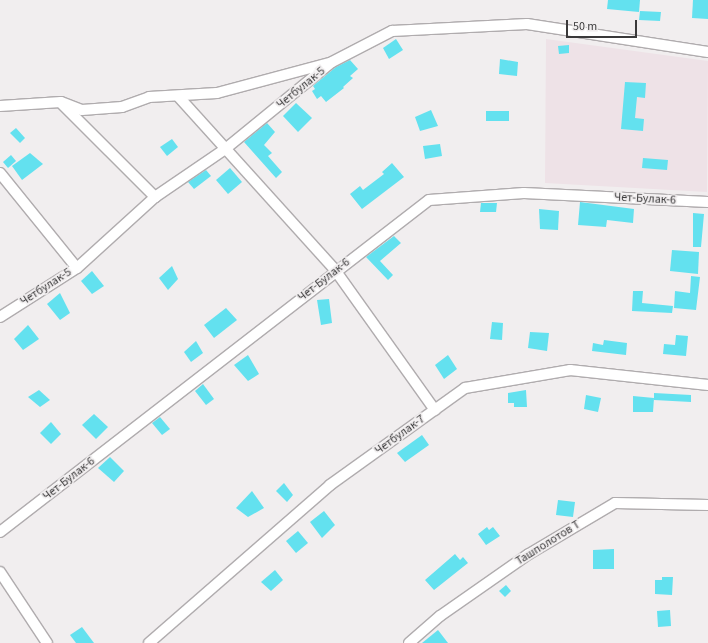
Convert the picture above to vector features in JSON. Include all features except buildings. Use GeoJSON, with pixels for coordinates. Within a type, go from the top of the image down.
{"type":"FeatureCollection","features":[{"type":"Feature","properties":{"kind":"street","name":"Четбулак-5"},"geometry":{"type":"LineString","coordinates":[[0,315],[77,268],[155,197],[224,150],[332,62],[392,31],[527,24],[708,52]]}},
{"type":"Feature","properties":{"kind":"street"},"geometry":{"type":"LineString","coordinates":[[0,106],[61,102],[82,110],[122,107],[149,97],[217,93],[332,62]]}},
{"type":"Feature","properties":{"kind":"street"},"geometry":{"type":"LineString","coordinates":[[178,96],[224,150],[336,270],[434,410]]}},
{"type":"Feature","properties":{"kind":"street"},"geometry":{"type":"LineString","coordinates":[[61,102],[155,197]]}},
{"type":"Feature","properties":{"kind":"street"},"geometry":{"type":"LineString","coordinates":[[0,173],[77,268]]}},
{"type":"Feature","properties":{"kind":"street","name":"Чет-Булак-6"},"geometry":{"type":"LineString","coordinates":[[0,532],[336,270],[429,200],[524,193],[708,202]]}},
{"type":"Feature","properties":{"kind":"street","name":"Четбулак-7"},"geometry":{"type":"LineString","coordinates":[[149,643],[330,485],[465,388],[570,370],[708,385]]}},
{"type":"Feature","properties":{"kind":"street","name":"Ташполотов Т"},"geometry":{"type":"LineString","coordinates":[[409,643],[440,616],[529,554],[615,503],[708,505]]}},
{"type":"Feature","properties":{"kind":"street"},"geometry":{"type":"LineString","coordinates":[[0,572],[47,643]]}},
{"type":"Feature","properties":{"kind":"shaded area"},"geometry":{"type":"Polygon","coordinates":[[[546,39],[708,61],[707,192],[545,183],[546,39]]]}}]}
